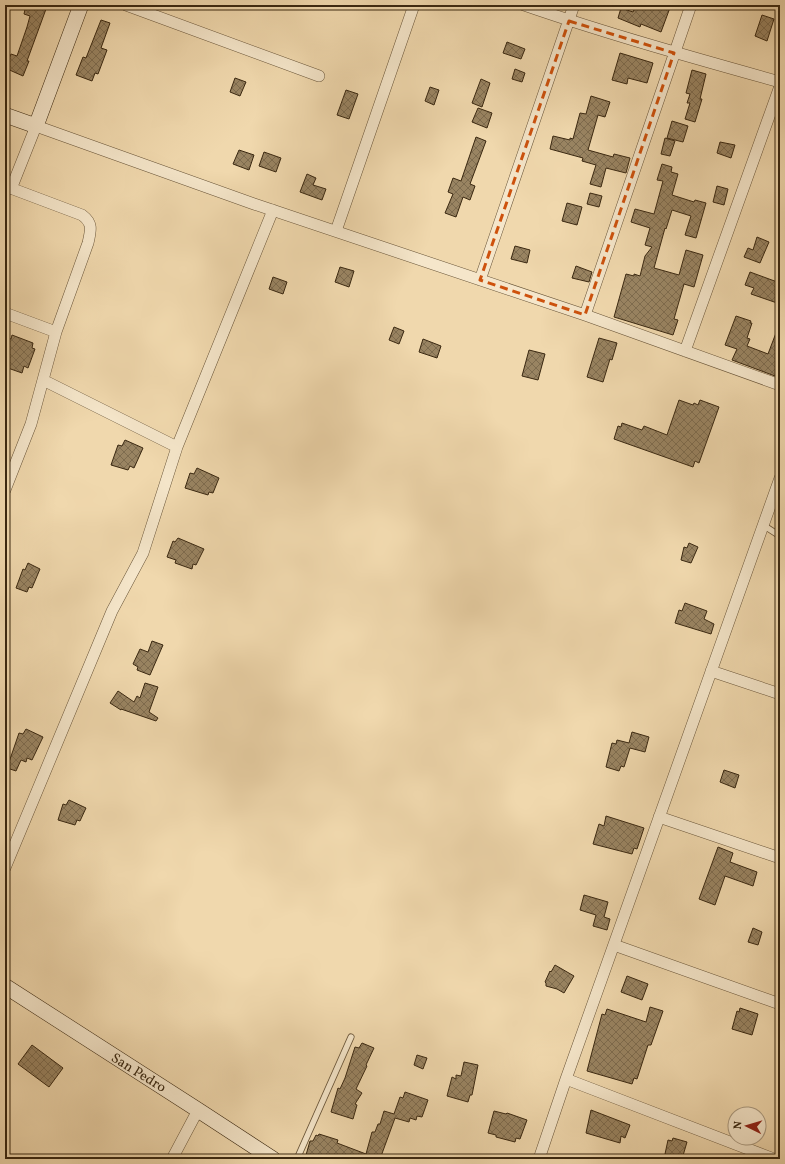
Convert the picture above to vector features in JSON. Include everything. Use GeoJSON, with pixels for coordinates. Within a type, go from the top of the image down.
{"type":"FeatureCollection","features":[{"type":"Feature","properties":{"kind":"street"},"geometry":{"type":"LineString","coordinates":[[5,490],[31,424],[56,332],[90,234],[91,225],[82,215],[8,188],[36,126],[81,5]]}},
{"type":"Feature","properties":{"kind":"street"},"geometry":{"type":"LineString","coordinates":[[126,5],[319,76]]}},
{"type":"Feature","properties":{"kind":"street"},"geometry":{"type":"LineString","coordinates":[[336,231],[414,5]]}},
{"type":"Feature","properties":{"kind":"street"},"geometry":{"type":"LineString","coordinates":[[524,5],[569,21],[674,53],[780,82]]}},
{"type":"Feature","properties":{"kind":"street"},"geometry":{"type":"LineString","coordinates":[[480,280],[574,5]]}},
{"type":"Feature","properties":{"kind":"street"},"geometry":{"type":"LineString","coordinates":[[585,315],[674,53],[692,5]]}},
{"type":"Feature","properties":{"kind":"street"},"geometry":{"type":"LineString","coordinates":[[685,351],[780,86]]}},
{"type":"Feature","properties":{"kind":"street"},"geometry":{"type":"LineString","coordinates":[[5,115],[273,210],[585,315],[780,385]]}},
{"type":"Feature","properties":{"kind":"street"},"geometry":{"type":"LineString","coordinates":[[5,868],[112,611],[143,553],[177,447],[273,210]]}},
{"type":"Feature","properties":{"kind":"street"},"geometry":{"type":"LineString","coordinates":[[5,313],[56,332]]}},
{"type":"Feature","properties":{"kind":"street"},"geometry":{"type":"LineString","coordinates":[[43,380],[177,447]]}},
{"type":"Feature","properties":{"kind":"street"},"geometry":{"type":"LineString","coordinates":[[539,1159],[566,1079],[780,478]]}},
{"type":"Feature","properties":{"kind":"street"},"geometry":{"type":"LineString","coordinates":[[711,670],[780,694]]}},
{"type":"Feature","properties":{"kind":"street"},"geometry":{"type":"LineString","coordinates":[[659,817],[780,858]]}},
{"type":"Feature","properties":{"kind":"street"},"geometry":{"type":"LineString","coordinates":[[614,945],[780,1004]]}},
{"type":"Feature","properties":{"kind":"street","name":"San Pedro"},"geometry":{"type":"LineString","coordinates":[[5,986],[273,1159]]}},
{"type":"Feature","properties":{"kind":"street"},"geometry":{"type":"LineString","coordinates":[[566,1079],[774,1159]]}},
{"type":"Feature","properties":{"kind":"street"},"geometry":{"type":"LineString","coordinates":[[172,1159],[198,1110]]}},
{"type":"Feature","properties":{"kind":"lane"},"geometry":{"type":"LineString","coordinates":[[763,525],[780,536]]}},
{"type":"Feature","properties":{"kind":"lane"},"geometry":{"type":"LineString","coordinates":[[297,1159],[351,1037]]}},
{"type":"Feature","properties":{"kind":"highlighted area"},"geometry":{"type":"Polygon","coordinates":[[[569,21],[674,53],[585,315],[480,280],[569,21]]]}},
{"type":"Feature","properties":{"kind":"building"},"geometry":{"type":"Polygon","coordinates":[[[26,5],[46,9],[23,76],[5,68],[11,54],[17,56],[27,27],[30,16],[24,14],[26,5]]]}},
{"type":"Feature","properties":{"kind":"building"},"geometry":{"type":"Polygon","coordinates":[[[636,5],[671,5],[661,32],[641,24],[640,27],[618,18],[621,8],[633,12],[636,5]]]}},
{"type":"Feature","properties":{"kind":"building"},"geometry":{"type":"Polygon","coordinates":[[[762,15],[774,19],[767,41],[755,36],[762,15]]]}},
{"type":"Feature","properties":{"kind":"building"},"geometry":{"type":"Polygon","coordinates":[[[101,20],[110,23],[101,48],[107,50],[98,74],[95,73],[92,81],[76,75],[83,57],[86,58],[101,20]]]}},
{"type":"Feature","properties":{"kind":"building"},"geometry":{"type":"Polygon","coordinates":[[[507,42],[525,49],[521,59],[503,53],[507,42]]]}},
{"type":"Feature","properties":{"kind":"building"},"geometry":{"type":"Polygon","coordinates":[[[620,53],[653,63],[647,83],[628,78],[627,84],[612,80],[620,53]]]}},
{"type":"Feature","properties":{"kind":"building"},"geometry":{"type":"Polygon","coordinates":[[[515,69],[525,73],[522,82],[512,79],[515,69]]]}},
{"type":"Feature","properties":{"kind":"building"},"geometry":{"type":"Polygon","coordinates":[[[692,70],[706,74],[700,99],[702,99],[695,122],[685,119],[690,103],[687,103],[690,94],[686,93],[692,70]]]}},
{"type":"Feature","properties":{"kind":"building"},"geometry":{"type":"Polygon","coordinates":[[[235,78],[246,82],[240,96],[230,92],[235,78]]]}},
{"type":"Feature","properties":{"kind":"building"},"geometry":{"type":"Polygon","coordinates":[[[481,79],[490,83],[482,107],[472,103],[481,79]]]}},
{"type":"Feature","properties":{"kind":"building"},"geometry":{"type":"Polygon","coordinates":[[[430,87],[439,90],[434,105],[425,101],[430,87]]]}},
{"type":"Feature","properties":{"kind":"building"},"geometry":{"type":"Polygon","coordinates":[[[346,90],[358,94],[349,119],[337,115],[346,90]]]}},
{"type":"Feature","properties":{"kind":"building"},"geometry":{"type":"Polygon","coordinates":[[[591,96],[610,102],[605,117],[598,115],[588,150],[613,157],[614,154],[630,158],[626,173],[606,168],[601,187],[590,184],[596,165],[582,161],[583,158],[550,149],[553,136],[570,140],[570,138],[573,139],[580,113],[586,114],[591,96]]]}},
{"type":"Feature","properties":{"kind":"building"},"geometry":{"type":"Polygon","coordinates":[[[478,108],[492,113],[487,128],[472,122],[478,108]]]}},
{"type":"Feature","properties":{"kind":"building"},"geometry":{"type":"Polygon","coordinates":[[[672,121],[688,126],[683,142],[667,138],[672,121]]]}},
{"type":"Feature","properties":{"kind":"building"},"geometry":{"type":"Polygon","coordinates":[[[476,137],[486,141],[470,184],[475,186],[470,200],[463,197],[456,217],[445,213],[453,194],[448,192],[453,178],[461,181],[476,137]]]}},
{"type":"Feature","properties":{"kind":"building"},"geometry":{"type":"Polygon","coordinates":[[[665,138],[675,141],[670,156],[661,154],[665,138]]]}},
{"type":"Feature","properties":{"kind":"building"},"geometry":{"type":"Polygon","coordinates":[[[720,142],[735,145],[731,158],[717,153],[720,142]]]}},
{"type":"Feature","properties":{"kind":"building"},"geometry":{"type":"Polygon","coordinates":[[[239,150],[254,155],[249,170],[233,164],[239,150]]]}},
{"type":"Feature","properties":{"kind":"building"},"geometry":{"type":"Polygon","coordinates":[[[264,152],[281,158],[276,172],[259,166],[264,152]]]}},
{"type":"Feature","properties":{"kind":"building"},"geometry":{"type":"Polygon","coordinates":[[[662,164],[672,167],[671,172],[678,174],[672,195],[694,202],[695,200],[706,203],[696,238],[685,235],[691,216],[672,210],[666,229],[665,228],[654,268],[679,275],[686,250],[703,255],[694,287],[684,284],[674,319],[678,320],[673,335],[614,317],[626,274],[640,276],[645,256],[652,247],[645,245],[650,228],[631,222],[635,209],[654,214],[663,181],[657,180],[662,164]]]}},
{"type":"Feature","properties":{"kind":"building"},"geometry":{"type":"Polygon","coordinates":[[[307,174],[316,178],[313,185],[326,189],[322,200],[300,192],[307,174]]]}},
{"type":"Feature","properties":{"kind":"building"},"geometry":{"type":"Polygon","coordinates":[[[717,186],[728,189],[724,205],[713,202],[717,186]]]}},
{"type":"Feature","properties":{"kind":"building"},"geometry":{"type":"Polygon","coordinates":[[[590,193],[602,196],[599,207],[587,204],[590,193]]]}},
{"type":"Feature","properties":{"kind":"building"},"geometry":{"type":"Polygon","coordinates":[[[567,203],[582,207],[577,225],[562,221],[567,203]]]}},
{"type":"Feature","properties":{"kind":"building"},"geometry":{"type":"Polygon","coordinates":[[[757,237],[769,242],[760,263],[744,257],[748,248],[753,250],[757,237]]]}},
{"type":"Feature","properties":{"kind":"building"},"geometry":{"type":"Polygon","coordinates":[[[515,246],[530,250],[527,263],[511,259],[515,246]]]}},
{"type":"Feature","properties":{"kind":"building"},"geometry":{"type":"Polygon","coordinates":[[[576,266],[592,272],[589,282],[572,278],[576,266]]]}},
{"type":"Feature","properties":{"kind":"building"},"geometry":{"type":"Polygon","coordinates":[[[340,267],[354,271],[349,287],[335,282],[340,267]]]}},
{"type":"Feature","properties":{"kind":"building"},"geometry":{"type":"Polygon","coordinates":[[[750,272],[780,283],[780,304],[751,294],[754,288],[745,285],[750,272]]]}},
{"type":"Feature","properties":{"kind":"building"},"geometry":{"type":"Polygon","coordinates":[[[273,277],[287,282],[283,294],[269,289],[273,277]]]}},
{"type":"Feature","properties":{"kind":"building"},"geometry":{"type":"Polygon","coordinates":[[[736,316],[751,321],[750,323],[752,323],[747,338],[750,339],[747,346],[768,354],[780,325],[780,361],[775,376],[732,360],[737,349],[725,345],[736,316]]]}},
{"type":"Feature","properties":{"kind":"building"},"geometry":{"type":"Polygon","coordinates":[[[394,327],[404,331],[399,344],[389,340],[394,327]]]}},
{"type":"Feature","properties":{"kind":"building"},"geometry":{"type":"Polygon","coordinates":[[[12,335],[33,343],[32,348],[35,349],[28,368],[24,366],[22,373],[5,367],[5,337],[11,339],[12,335]]]}},
{"type":"Feature","properties":{"kind":"building"},"geometry":{"type":"Polygon","coordinates":[[[599,338],[617,343],[603,382],[587,377],[599,338]]]}},
{"type":"Feature","properties":{"kind":"building"},"geometry":{"type":"Polygon","coordinates":[[[423,339],[441,346],[437,358],[419,352],[423,339]]]}},
{"type":"Feature","properties":{"kind":"building"},"geometry":{"type":"Polygon","coordinates":[[[529,350],[545,354],[538,380],[522,376],[529,350]]]}},
{"type":"Feature","properties":{"kind":"building"},"geometry":{"type":"Polygon","coordinates":[[[679,400],[693,405],[694,403],[698,405],[700,400],[719,407],[699,463],[695,461],[693,467],[614,439],[618,426],[621,427],[622,423],[642,430],[644,426],[667,435],[679,400]]]}},
{"type":"Feature","properties":{"kind":"building"},"geometry":{"type":"Polygon","coordinates":[[[125,440],[143,448],[134,468],[130,466],[128,470],[111,465],[118,445],[122,446],[125,440]]]}},
{"type":"Feature","properties":{"kind":"building"},"geometry":{"type":"Polygon","coordinates":[[[197,468],[219,478],[213,493],[209,492],[208,495],[185,488],[190,473],[194,474],[197,468]]]}},
{"type":"Feature","properties":{"kind":"building"},"geometry":{"type":"Polygon","coordinates":[[[178,538],[204,549],[196,565],[193,564],[192,569],[175,563],[176,560],[167,557],[173,541],[175,542],[178,538]]]}},
{"type":"Feature","properties":{"kind":"building"},"geometry":{"type":"Polygon","coordinates":[[[689,543],[698,547],[691,563],[681,560],[684,547],[687,548],[689,543]]]}},
{"type":"Feature","properties":{"kind":"building"},"geometry":{"type":"Polygon","coordinates":[[[28,563],[40,569],[32,588],[29,587],[27,592],[16,588],[23,569],[25,570],[28,563]]]}},
{"type":"Feature","properties":{"kind":"building"},"geometry":{"type":"Polygon","coordinates":[[[685,603],[707,611],[704,619],[714,624],[711,634],[675,623],[679,610],[682,611],[685,603]]]}},
{"type":"Feature","properties":{"kind":"building"},"geometry":{"type":"Polygon","coordinates":[[[152,641],[163,645],[150,675],[137,670],[138,667],[133,664],[140,649],[148,652],[152,641]]]}},
{"type":"Feature","properties":{"kind":"building"},"geometry":{"type":"Polygon","coordinates":[[[145,683],[158,687],[149,712],[158,718],[156,721],[121,710],[110,703],[118,691],[134,702],[137,696],[140,698],[145,683]]]}},
{"type":"Feature","properties":{"kind":"building"},"geometry":{"type":"Polygon","coordinates":[[[26,729],[43,737],[32,760],[27,758],[26,762],[21,760],[16,771],[7,768],[19,733],[23,734],[26,729]]]}},
{"type":"Feature","properties":{"kind":"building"},"geometry":{"type":"Polygon","coordinates":[[[632,732],[649,737],[645,752],[630,748],[624,767],[621,766],[619,771],[606,767],[612,743],[616,744],[617,740],[629,743],[632,732]]]}},
{"type":"Feature","properties":{"kind":"building"},"geometry":{"type":"Polygon","coordinates":[[[724,770],[739,775],[735,788],[720,782],[724,770]]]}},
{"type":"Feature","properties":{"kind":"building"},"geometry":{"type":"Polygon","coordinates":[[[69,800],[86,808],[80,821],[77,820],[75,825],[58,820],[63,804],[66,805],[69,800]]]}},
{"type":"Feature","properties":{"kind":"building"},"geometry":{"type":"Polygon","coordinates":[[[606,816],[644,828],[637,849],[634,848],[632,854],[593,844],[599,824],[604,826],[606,816]]]}},
{"type":"Feature","properties":{"kind":"building"},"geometry":{"type":"Polygon","coordinates":[[[718,847],[733,853],[730,862],[757,872],[753,886],[725,876],[715,905],[699,899],[718,847]]]}},
{"type":"Feature","properties":{"kind":"building"},"geometry":{"type":"Polygon","coordinates":[[[584,895],[608,902],[604,917],[610,919],[607,930],[593,926],[596,915],[580,910],[584,895]]]}},
{"type":"Feature","properties":{"kind":"building"},"geometry":{"type":"Polygon","coordinates":[[[753,928],[762,932],[758,945],[748,942],[753,928]]]}},
{"type":"Feature","properties":{"kind":"building"},"geometry":{"type":"Polygon","coordinates":[[[555,965],[574,976],[564,993],[546,986],[545,982],[550,971],[551,972],[555,965]]]}},
{"type":"Feature","properties":{"kind":"building"},"geometry":{"type":"Polygon","coordinates":[[[627,976],[648,984],[642,1000],[621,992],[627,976]]]}},
{"type":"Feature","properties":{"kind":"building"},"geometry":{"type":"Polygon","coordinates":[[[650,1007],[663,1011],[651,1045],[648,1045],[637,1079],[634,1078],[632,1084],[587,1071],[602,1014],[605,1015],[607,1009],[646,1022],[650,1007]]]}},
{"type":"Feature","properties":{"kind":"building"},"geometry":{"type":"Polygon","coordinates":[[[740,1008],[758,1014],[752,1035],[732,1029],[737,1011],[739,1012],[740,1008]]]}},
{"type":"Feature","properties":{"kind":"building"},"geometry":{"type":"Polygon","coordinates":[[[362,1043],[374,1048],[356,1089],[362,1093],[355,1104],[357,1105],[353,1119],[331,1112],[338,1088],[340,1089],[345,1078],[355,1047],[359,1048],[362,1043]]]}},
{"type":"Feature","properties":{"kind":"building"},"geometry":{"type":"Polygon","coordinates":[[[32,1045],[63,1068],[49,1087],[18,1064],[32,1045]]]}},
{"type":"Feature","properties":{"kind":"building"},"geometry":{"type":"Polygon","coordinates":[[[417,1055],[427,1058],[423,1069],[414,1065],[417,1055]]]}},
{"type":"Feature","properties":{"kind":"building"},"geometry":{"type":"Polygon","coordinates":[[[464,1062],[478,1065],[472,1095],[470,1095],[468,1102],[447,1096],[452,1077],[456,1079],[456,1075],[461,1076],[464,1062]]]}},
{"type":"Feature","properties":{"kind":"building"},"geometry":{"type":"Polygon","coordinates":[[[405,1092],[428,1100],[422,1117],[417,1116],[416,1120],[410,1118],[409,1122],[395,1118],[380,1159],[320,1159],[306,1155],[310,1141],[313,1141],[316,1135],[318,1136],[319,1134],[338,1140],[337,1143],[366,1154],[372,1132],[375,1132],[378,1124],[380,1124],[384,1111],[394,1114],[400,1097],[403,1098],[405,1092]]]}},
{"type":"Feature","properties":{"kind":"building"},"geometry":{"type":"Polygon","coordinates":[[[591,1110],[630,1125],[625,1138],[621,1136],[620,1143],[586,1133],[591,1110]]]}},
{"type":"Feature","properties":{"kind":"building"},"geometry":{"type":"Polygon","coordinates":[[[494,1111],[507,1113],[527,1120],[520,1139],[516,1138],[515,1142],[496,1137],[496,1135],[488,1133],[494,1111]]]}},
{"type":"Feature","properties":{"kind":"building"},"geometry":{"type":"Polygon","coordinates":[[[673,1138],[687,1142],[682,1159],[676,1159],[665,1154],[668,1140],[672,1141],[673,1138]]]}}]}
